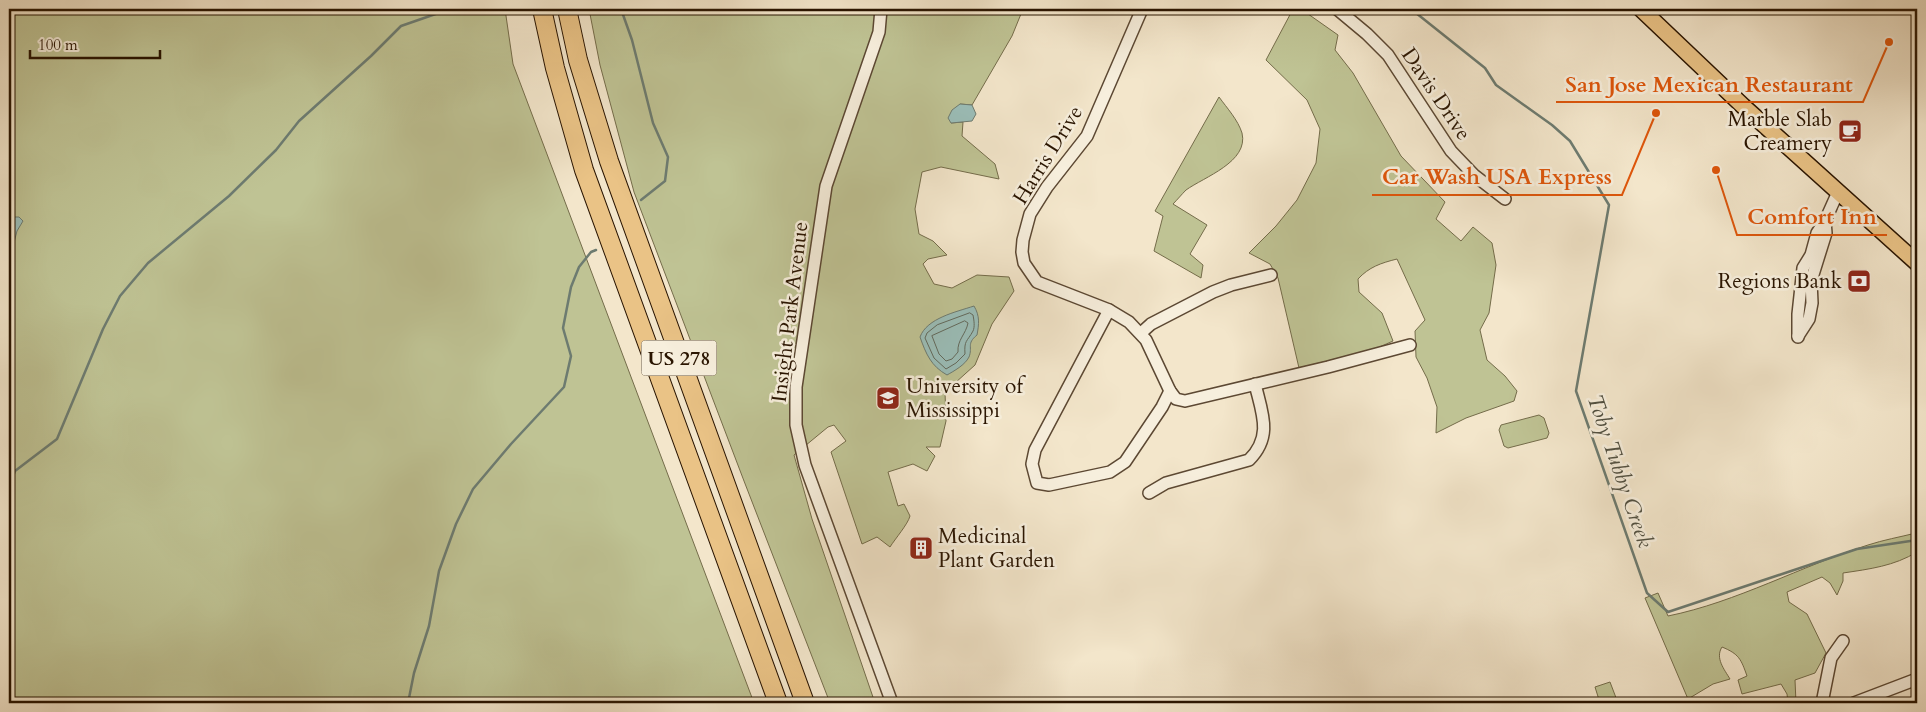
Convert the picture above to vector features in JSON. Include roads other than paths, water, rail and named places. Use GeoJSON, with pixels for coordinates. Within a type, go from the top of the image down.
{"type":"FeatureCollection","features":[{"type":"Feature","properties":{"kind":"highway","name":"US 278"},"geometry":{"type":"LineString","coordinates":[[542,9],[555,68],[584,170],[778,703]]}},
{"type":"Feature","properties":{"kind":"highway","name":"US 278"},"geometry":{"type":"LineString","coordinates":[[567,9],[578,60],[609,161],[805,703]]}},
{"type":"Feature","properties":{"kind":"main road"},"geometry":{"type":"LineString","coordinates":[[1641,9],[1741,104],[1917,263]]}},
{"type":"Feature","properties":{"kind":"street","name":"Insight Park Avenue"},"geometry":{"type":"LineString","coordinates":[[882,9],[879,32],[826,186],[796,386],[796,425],[804,465],[892,703]]}},
{"type":"Feature","properties":{"kind":"street","name":"Harris Drive"},"geometry":{"type":"LineString","coordinates":[[1142,9],[1087,136],[1047,188],[1030,214],[1022,252],[1024,263],[1037,282],[1109,310],[1129,322],[1141,334],[1157,361],[1170,391]]}},
{"type":"Feature","properties":{"kind":"street","name":"Davis Drive"},"geometry":{"type":"LineString","coordinates":[[1336,9],[1367,34],[1388,55],[1451,150],[1474,175],[1505,199]]}},
{"type":"Feature","properties":{"kind":"street"},"geometry":{"type":"LineString","coordinates":[[1825,221],[1826,233],[1811,281],[1812,303],[1808,319],[1798,338],[1798,314],[1803,268],[1811,255],[1818,234],[1838,192]]}},
{"type":"Feature","properties":{"kind":"street"},"geometry":{"type":"LineString","coordinates":[[1141,334],[1151,324],[1213,292],[1231,285],[1271,275]]}},
{"type":"Feature","properties":{"kind":"street"},"geometry":{"type":"LineString","coordinates":[[1109,310],[1035,450],[1032,464],[1037,483],[1049,485],[1110,472],[1125,462],[1162,407],[1170,391],[1176,399],[1185,401],[1328,367],[1410,344]]}},
{"type":"Feature","properties":{"kind":"street"},"geometry":{"type":"LineString","coordinates":[[1150,493],[1166,484],[1249,460],[1257,452],[1263,439],[1265,426],[1255,384]]}},
{"type":"Feature","properties":{"kind":"street"},"geometry":{"type":"LineString","coordinates":[[1822,703],[1831,658],[1843,641]]}},
{"type":"Feature","properties":{"kind":"street"},"geometry":{"type":"LineString","coordinates":[[1854,703],[1917,679]]}},
{"type":"Feature","properties":{"kind":"water"},"geometry":{"type":"Polygon","coordinates":[[[960,104],[972,105],[976,114],[972,121],[951,123],[948,118],[952,110],[960,104]]]}},
{"type":"Feature","properties":{"kind":"water"},"geometry":{"type":"Polygon","coordinates":[[[11,217],[19,217],[23,221],[17,231],[9,262],[9,221],[11,217]]]}},
{"type":"Feature","properties":{"kind":"water"},"geometry":{"type":"Polygon","coordinates":[[[974,306],[978,317],[978,327],[977,335],[971,343],[969,357],[956,370],[947,375],[937,368],[930,359],[920,337],[924,330],[935,320],[974,306]]]}},
{"type":"Feature","properties":{"kind":"waterway"},"geometry":{"type":"LineString","coordinates":[[9,486],[15,471],[57,439],[103,329],[120,296],[148,263],[229,196],[276,150],[299,121],[371,56],[401,26],[450,9]]}},
{"type":"Feature","properties":{"kind":"waterway"},"geometry":{"type":"LineString","coordinates":[[621,9],[632,40],[653,123],[668,157],[665,181],[641,200]]}},
{"type":"Feature","properties":{"kind":"waterway","name":"Toby Tubby Creek"},"geometry":{"type":"LineString","coordinates":[[1411,9],[1485,68],[1496,85],[1552,125],[1570,141],[1609,205],[1576,391],[1647,593],[1668,612],[1857,549],[1917,540]]}},
{"type":"Feature","properties":{"kind":"waterway"},"geometry":{"type":"LineString","coordinates":[[408,703],[414,673],[429,626],[439,571],[456,524],[473,489],[511,444],[564,387],[571,356],[563,328],[571,287],[579,267],[591,252],[596,250]]}},
{"type":"Feature","properties":{"kind":"place","name":"San Jose Mexican Restaurant"},"geometry":{"type":"Point","coordinates":[1889,42]}},
{"type":"Feature","properties":{"kind":"place","name":"Car Wash USA Express"},"geometry":{"type":"Point","coordinates":[1656,113]}},
{"type":"Feature","properties":{"kind":"place","name":"Marble Slab Creamery"},"geometry":{"type":"Point","coordinates":[1850,131]}},
{"type":"Feature","properties":{"kind":"place","name":"Comfort Inn"},"geometry":{"type":"Point","coordinates":[1716,170]}},
{"type":"Feature","properties":{"kind":"place","name":"Regions Bank"},"geometry":{"type":"Point","coordinates":[1859,281]}},
{"type":"Feature","properties":{"kind":"place","name":"University of Mississippi"},"geometry":{"type":"Point","coordinates":[888,398]}},
{"type":"Feature","properties":{"kind":"place","name":"Medicinal Plant Garden"},"geometry":{"type":"Point","coordinates":[921,548]}}]}
